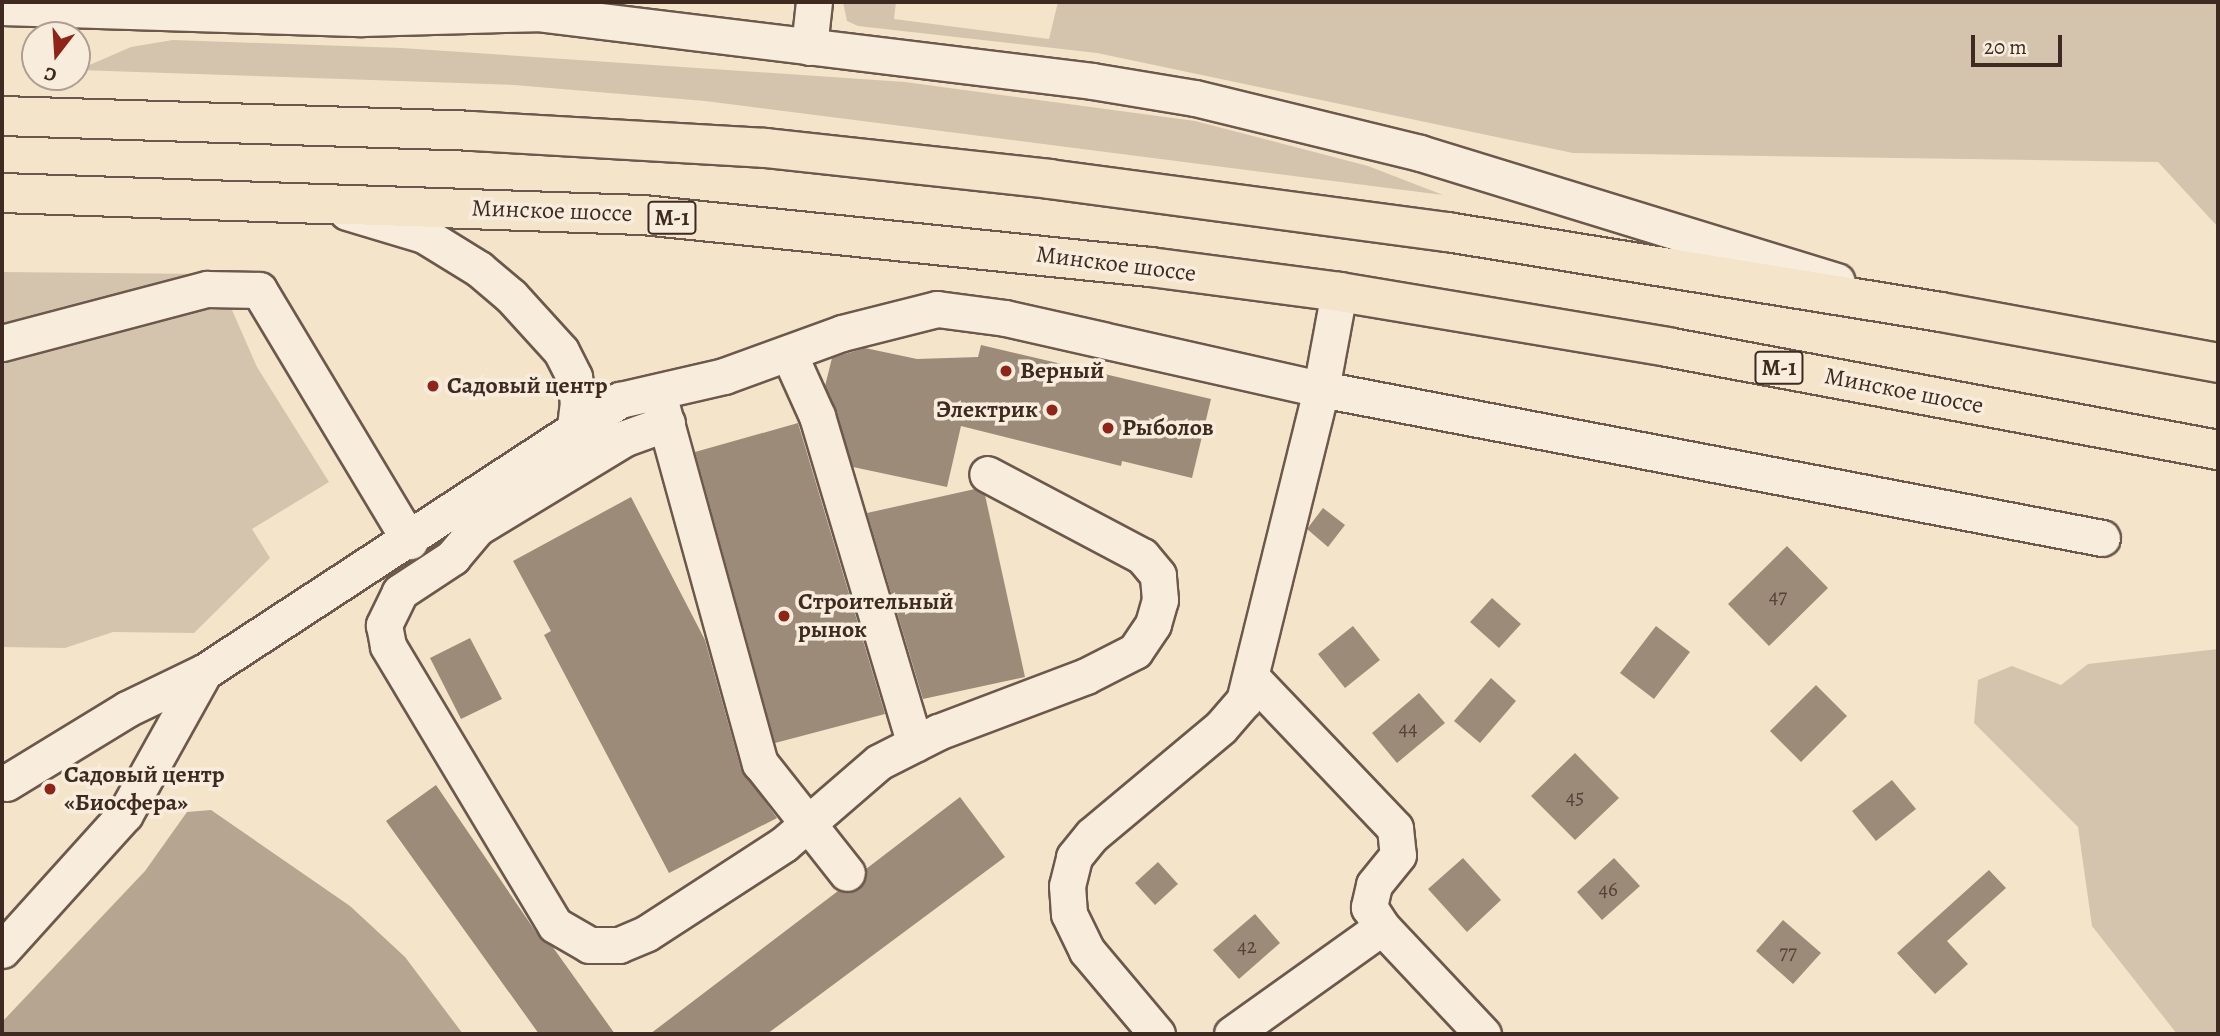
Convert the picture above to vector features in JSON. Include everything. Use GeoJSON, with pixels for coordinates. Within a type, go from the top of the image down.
{"type":"FeatureCollection","features":[{"type":"Feature","properties":{"kind":"highway"},"geometry":{"type":"LineString","coordinates":[[2,116],[471,131],[765,148],[1253,204],[1941,312],[2218,363]]}},
{"type":"Feature","properties":{"kind":"highway","name":"Минское шоссе"},"geometry":{"type":"LineString","coordinates":[[2,193],[305,201],[643,215],[898,239],[1339,292],[1667,346],[2218,450]]}},
{"type":"Feature","properties":{"kind":"street"},"geometry":{"type":"LineString","coordinates":[[809,47],[814,2]]}},
{"type":"Feature","properties":{"kind":"street"},"geometry":{"type":"LineString","coordinates":[[2,7],[362,18],[537,7],[809,47],[1195,98],[1420,153],[1644,225],[1941,312]]}},
{"type":"Feature","properties":{"kind":"street"},"geometry":{"type":"LineString","coordinates":[[305,201],[424,235],[480,269],[561,351],[574,377],[578,402],[575,426]]}},
{"type":"Feature","properties":{"kind":"street"},"geometry":{"type":"LineString","coordinates":[[2,343],[207,289],[259,290],[410,541]]}},
{"type":"Feature","properties":{"kind":"street"},"geometry":{"type":"LineString","coordinates":[[1157,1034],[1087,951],[1069,915],[1067,886],[1074,856],[1092,835],[1222,727],[1244,701],[1253,679],[1321,389],[1339,292]]}},
{"type":"Feature","properties":{"kind":"street"},"geometry":{"type":"LineString","coordinates":[[987,474],[1142,556],[1158,575],[1160,600],[1153,624],[1135,652],[1086,677],[915,744],[879,762],[784,844],[647,933],[619,945],[589,945],[555,925],[388,646],[384,625],[391,604],[411,583],[453,557],[477,528],[625,438],[662,409],[842,333],[937,309],[1004,318],[1321,389],[2102,538]]}},
{"type":"Feature","properties":{"kind":"street"},"geometry":{"type":"LineString","coordinates":[[789,354],[817,416],[915,744]]}},
{"type":"Feature","properties":{"kind":"street"},"geometry":{"type":"LineString","coordinates":[[574,377],[588,389],[620,400],[662,409]]}},
{"type":"Feature","properties":{"kind":"street"},"geometry":{"type":"LineString","coordinates":[[6,783],[127,709],[204,672],[410,541],[575,426],[620,400]]}},
{"type":"Feature","properties":{"kind":"street"},"geometry":{"type":"LineString","coordinates":[[662,409],[760,763],[847,873]]}},
{"type":"Feature","properties":{"kind":"street"},"geometry":{"type":"LineString","coordinates":[[2,950],[125,814],[204,672]]}},
{"type":"Feature","properties":{"kind":"street"},"geometry":{"type":"LineString","coordinates":[[1253,679],[1395,828],[1398,855],[1374,885],[1369,908],[1382,927],[1483,1034]]}},
{"type":"Feature","properties":{"kind":"street"},"geometry":{"type":"LineString","coordinates":[[1232,1034],[1382,927]]}},
{"type":"Feature","properties":{"kind":"shaded area"},"geometry":{"type":"Polygon","coordinates":[[[843,2],[896,2],[894,19],[1049,39],[1058,2],[2218,2],[2218,227],[2158,162],[1573,153],[1097,53],[858,26],[847,21],[843,2]]]}},
{"type":"Feature","properties":{"kind":"shaded area"},"geometry":{"type":"Polygon","coordinates":[[[173,40],[401,48],[905,82],[1195,121],[1368,166],[1443,195],[705,101],[514,85],[91,70],[91,64],[131,47],[173,40]]]}},
{"type":"Feature","properties":{"kind":"shaded area"},"geometry":{"type":"Polygon","coordinates":[[[2,272],[204,274],[232,310],[257,367],[329,482],[252,529],[270,558],[194,633],[113,632],[65,648],[2,647],[2,272]]]}},
{"type":"Feature","properties":{"kind":"shaded area"},"geometry":{"type":"Polygon","coordinates":[[[2218,649],[2218,1034],[2177,1034],[2092,926],[2078,827],[1974,723],[1978,680],[2012,666],[2061,685],[2088,664],[2218,649]]]}},
{"type":"Feature","properties":{"kind":"shaded area"},"geometry":{"type":"Polygon","coordinates":[[[211,810],[350,906],[405,957],[463,1034],[2,1034],[2,1022],[145,871],[187,812],[211,810]]]}},
{"type":"Feature","properties":{"kind":"building"},"geometry":{"type":"Polygon","coordinates":[[[981,345],[1211,399],[1192,478],[1122,461],[1121,466],[961,426],[947,487],[853,467],[825,386],[832,358],[865,348],[917,359],[978,357],[981,345]]]}},
{"type":"Feature","properties":{"kind":"building"},"geometry":{"type":"Polygon","coordinates":[[[798,423],[885,714],[775,743],[695,452],[798,423]]]}},
{"type":"Feature","properties":{"kind":"building"},"geometry":{"type":"Polygon","coordinates":[[[975,489],[985,495],[1025,677],[923,699],[867,513],[975,489]]]}},
{"type":"Feature","properties":{"kind":"building"},"geometry":{"type":"Polygon","coordinates":[[[631,497],[705,640],[741,769],[777,818],[669,873],[544,635],[551,631],[513,561],[631,497]]]}},
{"type":"Feature","properties":{"kind":"building"},"geometry":{"type":"Polygon","coordinates":[[[1323,508],[1345,525],[1328,547],[1307,529],[1323,508]]]}},
{"type":"Feature","properties":{"kind":"building"},"geometry":{"type":"Polygon","coordinates":[[[1787,546],[1828,588],[1769,646],[1728,604],[1787,546]]]}},
{"type":"Feature","properties":{"kind":"building"},"geometry":{"type":"Polygon","coordinates":[[[1492,598],[1521,624],[1499,648],[1470,622],[1492,598]]]}},
{"type":"Feature","properties":{"kind":"building"},"geometry":{"type":"Polygon","coordinates":[[[1353,626],[1380,660],[1345,688],[1318,654],[1353,626]]]}},
{"type":"Feature","properties":{"kind":"building"},"geometry":{"type":"Polygon","coordinates":[[[1656,626],[1690,652],[1654,699],[1620,673],[1656,626]]]}},
{"type":"Feature","properties":{"kind":"building"},"geometry":{"type":"Polygon","coordinates":[[[470,638],[502,699],[461,719],[430,658],[470,638]]]}},
{"type":"Feature","properties":{"kind":"building"},"geometry":{"type":"Polygon","coordinates":[[[1491,678],[1516,701],[1480,743],[1454,721],[1491,678]]]}},
{"type":"Feature","properties":{"kind":"building"},"geometry":{"type":"Polygon","coordinates":[[[1816,685],[1847,716],[1801,762],[1770,731],[1816,685]]]}},
{"type":"Feature","properties":{"kind":"building"},"geometry":{"type":"Polygon","coordinates":[[[1419,693],[1445,723],[1397,763],[1372,733],[1419,693]]]}},
{"type":"Feature","properties":{"kind":"building"},"geometry":{"type":"Polygon","coordinates":[[[1575,753],[1619,798],[1575,840],[1531,796],[1575,753]]]}},
{"type":"Feature","properties":{"kind":"building"},"geometry":{"type":"Polygon","coordinates":[[[1892,780],[1916,809],[1876,841],[1852,811],[1892,780]]]}},
{"type":"Feature","properties":{"kind":"building"},"geometry":{"type":"Polygon","coordinates":[[[436,785],[538,935],[552,946],[615,1034],[539,1034],[386,821],[436,785]]]}},
{"type":"Feature","properties":{"kind":"building"},"geometry":{"type":"Polygon","coordinates":[[[960,797],[1005,857],[767,1034],[650,1034],[838,891],[859,889],[866,869],[960,797]]]}},
{"type":"Feature","properties":{"kind":"building"},"geometry":{"type":"Polygon","coordinates":[[[1463,858],[1501,900],[1467,932],[1428,889],[1463,858]]]}},
{"type":"Feature","properties":{"kind":"building"},"geometry":{"type":"Polygon","coordinates":[[[1614,858],[1640,886],[1602,920],[1577,892],[1614,858]]]}},
{"type":"Feature","properties":{"kind":"building"},"geometry":{"type":"Polygon","coordinates":[[[1158,862],[1178,884],[1155,905],[1135,883],[1158,862]]]}},
{"type":"Feature","properties":{"kind":"building"},"geometry":{"type":"Polygon","coordinates":[[[1989,870],[2006,888],[1947,941],[1968,964],[1935,994],[1897,953],[1989,870]]]}},
{"type":"Feature","properties":{"kind":"building"},"geometry":{"type":"Polygon","coordinates":[[[1255,914],[1280,943],[1239,979],[1213,950],[1255,914]]]}},
{"type":"Feature","properties":{"kind":"building"},"geometry":{"type":"Polygon","coordinates":[[[1783,920],[1821,953],[1793,984],[1756,951],[1783,920]]]}},
{"type":"Feature","properties":{"kind":"place","name":"Верный"},"geometry":{"type":"Point","coordinates":[1006,371]}},
{"type":"Feature","properties":{"kind":"place","name":"Садовый центр"},"geometry":{"type":"Point","coordinates":[433,386]}},
{"type":"Feature","properties":{"kind":"place","name":"Электрик"},"geometry":{"type":"Point","coordinates":[1052,410]}},
{"type":"Feature","properties":{"kind":"place","name":"Рыболов"},"geometry":{"type":"Point","coordinates":[1108,428]}},
{"type":"Feature","properties":{"kind":"place","name":"Строительный рынок"},"geometry":{"type":"Point","coordinates":[784,616]}},
{"type":"Feature","properties":{"kind":"place","name":"Садовый центр «Биосфера»"},"geometry":{"type":"Point","coordinates":[50,789]}}]}
